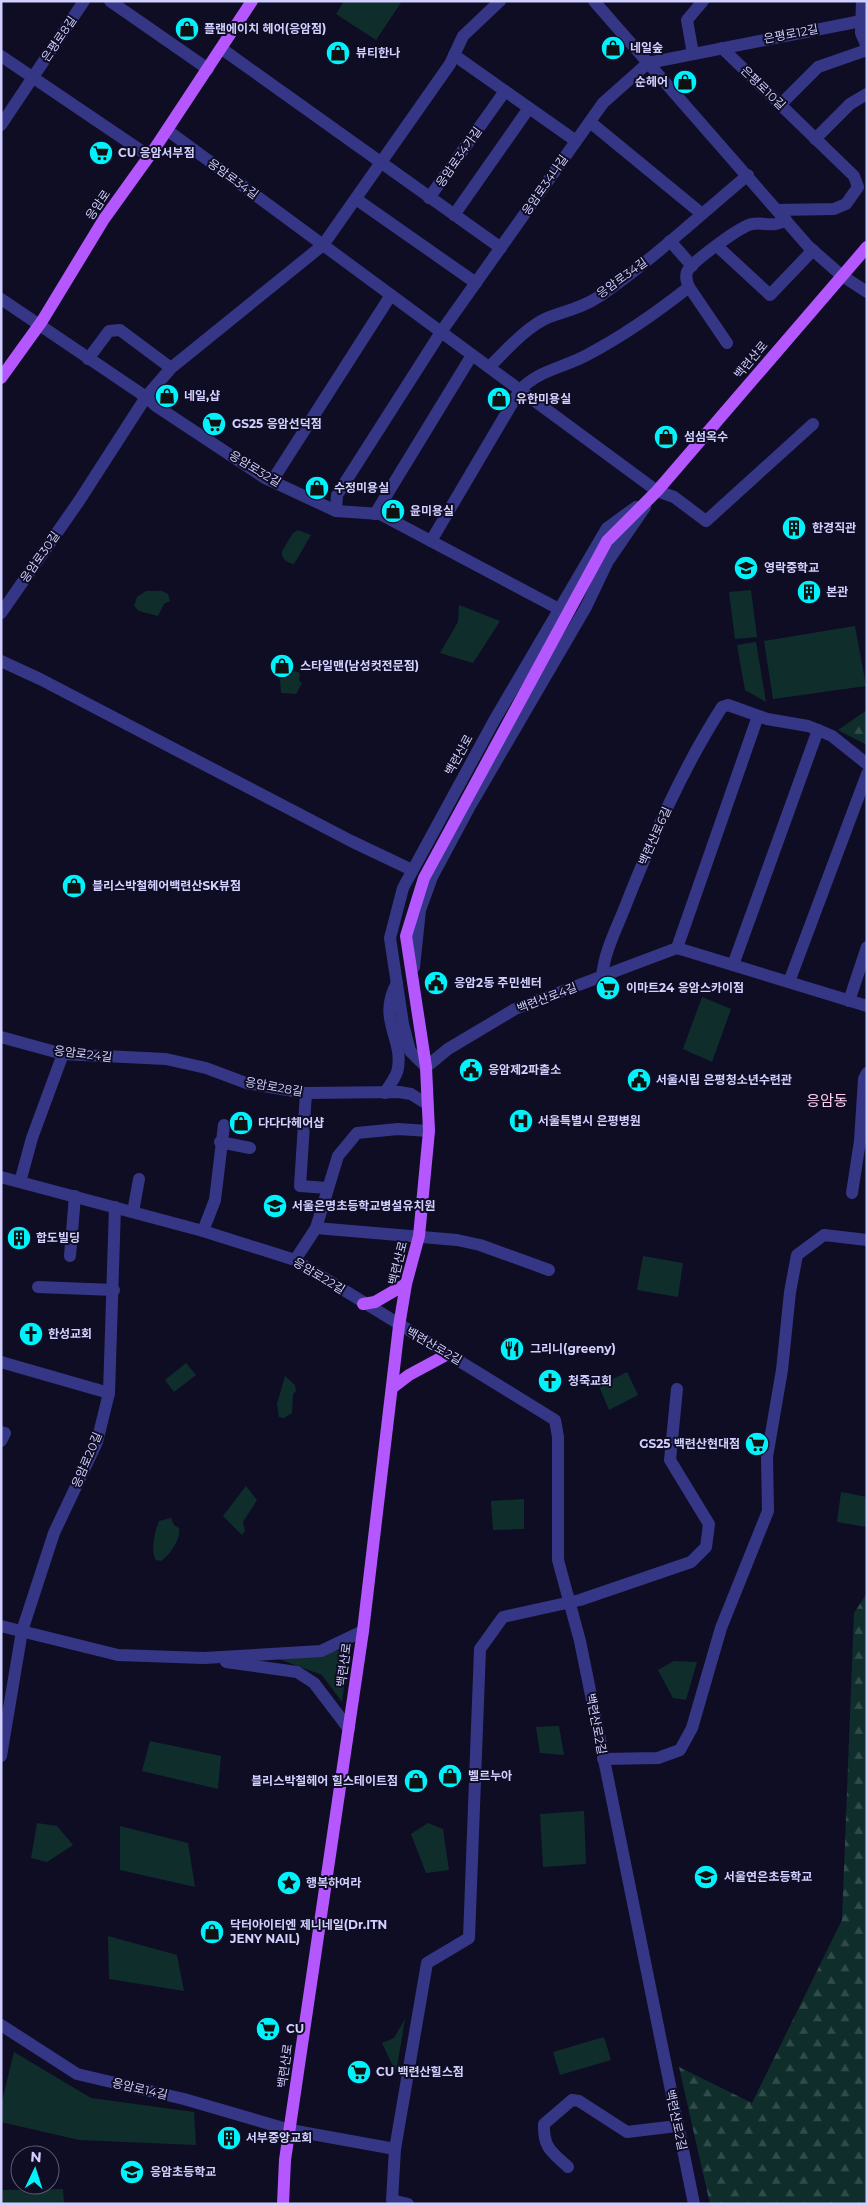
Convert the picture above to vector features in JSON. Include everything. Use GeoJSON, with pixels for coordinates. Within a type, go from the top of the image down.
{"type":"FeatureCollection","features":[{"type":"Feature","properties":{"kind":"main road","name":"응암로"},"geometry":{"type":"LineString","coordinates":[[1,378],[39,324],[104,219],[222,49],[252,1]]}},
{"type":"Feature","properties":{"kind":"main road","name":"백련산로"},"geometry":{"type":"LineString","coordinates":[[283,2204],[284,2165],[363,1630],[399,1326],[406,1284],[419,1236],[429,1130],[426,1067],[406,936],[424,878],[607,541],[657,491],[867,247]]}},
{"type":"Feature","properties":{"kind":"main road"},"geometry":{"type":"LineString","coordinates":[[363,1304],[375,1302],[406,1284]]}},
{"type":"Feature","properties":{"kind":"main road"},"geometry":{"type":"LineString","coordinates":[[392,1388],[409,1375],[448,1354]]}},
{"type":"Feature","properties":{"kind":"street","name":"은평로8길"},"geometry":{"type":"LineString","coordinates":[[1,125],[84,1]]}},
{"type":"Feature","properties":{"kind":"street"},"geometry":{"type":"LineString","coordinates":[[110,1],[208,69]]}},
{"type":"Feature","properties":{"kind":"street"},"geometry":{"type":"LineString","coordinates":[[692,54],[687,20],[703,1]]}},
{"type":"Feature","properties":{"kind":"street"},"geometry":{"type":"LineString","coordinates":[[780,105],[818,67],[867,49],[861,33],[862,1]]}},
{"type":"Feature","properties":{"kind":"street"},"geometry":{"type":"LineString","coordinates":[[146,397],[171,368],[323,245],[454,55],[462,36],[494,3]]}},
{"type":"Feature","properties":{"kind":"street"},"geometry":{"type":"LineString","coordinates":[[602,4],[648,63],[813,250],[842,275],[867,292]]}},
{"type":"Feature","properties":{"kind":"street","name":"은평로12길"},"geometry":{"type":"LineString","coordinates":[[722,48],[861,21]]}},
{"type":"Feature","properties":{"kind":"street"},"geometry":{"type":"LineString","coordinates":[[648,63],[722,48]]}},
{"type":"Feature","properties":{"kind":"street","name":"은평로10길"},"geometry":{"type":"LineString","coordinates":[[722,48],[854,176],[861,179],[858,187],[846,204],[834,209],[777,210]]}},
{"type":"Feature","properties":{"kind":"street"},"geometry":{"type":"LineString","coordinates":[[222,49],[333,127],[380,164]]}},
{"type":"Feature","properties":{"kind":"street"},"geometry":{"type":"LineString","coordinates":[[454,55],[576,141]]}},
{"type":"Feature","properties":{"kind":"street"},"geometry":{"type":"LineString","coordinates":[[1,56],[149,156]]}},
{"type":"Feature","properties":{"kind":"street","name":"응암로34나길"},"geometry":{"type":"LineString","coordinates":[[441,332],[603,102],[648,63]]}},
{"type":"Feature","properties":{"kind":"street","name":"응암로34가길"},"geometry":{"type":"LineString","coordinates":[[380,164],[429,198],[506,91]]}},
{"type":"Feature","properties":{"kind":"street"},"geometry":{"type":"LineString","coordinates":[[815,139],[850,104],[867,94]]}},
{"type":"Feature","properties":{"kind":"street"},"geometry":{"type":"LineString","coordinates":[[454,216],[529,108]]}},
{"type":"Feature","properties":{"kind":"street"},"geometry":{"type":"LineString","coordinates":[[590,122],[702,214]]}},
{"type":"Feature","properties":{"kind":"street","name":"응암로34길"},"geometry":{"type":"LineString","coordinates":[[167,130],[657,491],[674,497],[706,521],[813,424]]}},
{"type":"Feature","properties":{"kind":"street","name":"응암로34길"},"geometry":{"type":"LineString","coordinates":[[489,368],[526,333],[546,319],[572,312],[598,297],[638,268],[748,175]]}},
{"type":"Feature","properties":{"kind":"street"},"geometry":{"type":"LineString","coordinates":[[429,198],[501,248]]}},
{"type":"Feature","properties":{"kind":"street"},"geometry":{"type":"LineString","coordinates":[[356,199],[476,284]]}},
{"type":"Feature","properties":{"kind":"street"},"geometry":{"type":"LineString","coordinates":[[726,342],[689,287],[685,278],[687,271],[717,246],[752,224],[778,225],[786,220]]}},
{"type":"Feature","properties":{"kind":"street"},"geometry":{"type":"LineString","coordinates":[[670,241],[692,266]]}},
{"type":"Feature","properties":{"kind":"street"},"geometry":{"type":"LineString","coordinates":[[717,246],[770,295],[813,250]]}},
{"type":"Feature","properties":{"kind":"street"},"geometry":{"type":"LineString","coordinates":[[432,542],[520,390],[531,378],[585,356],[626,333],[689,287]]}},
{"type":"Feature","properties":{"kind":"street"},"geometry":{"type":"LineString","coordinates":[[272,481],[391,295]]}},
{"type":"Feature","properties":{"kind":"street","name":"응암로32길"},"geometry":{"type":"LineString","coordinates":[[1,298],[146,397],[156,406],[272,481],[336,511],[380,514],[559,609]]}},
{"type":"Feature","properties":{"kind":"street"},"geometry":{"type":"LineString","coordinates":[[88,359],[109,331],[120,330],[171,368]]}},
{"type":"Feature","properties":{"kind":"street"},"geometry":{"type":"LineString","coordinates":[[336,511],[337,495],[441,332]]}},
{"type":"Feature","properties":{"kind":"street"},"geometry":{"type":"LineString","coordinates":[[375,514],[472,355]]}},
{"type":"Feature","properties":{"kind":"street","name":"응암로30길"},"geometry":{"type":"LineString","coordinates":[[1,613],[79,501],[146,397]]}},
{"type":"Feature","properties":{"kind":"street","name":"백련산로"},"geometry":{"type":"LineString","coordinates":[[426,1067],[410,1051],[390,938],[403,888],[495,719],[607,528],[657,491]]}},
{"type":"Feature","properties":{"kind":"street"},"geometry":{"type":"LineString","coordinates":[[1,661],[48,683],[351,841],[412,870]]}},
{"type":"Feature","properties":{"kind":"street","name":"백련산로6길"},"geometry":{"type":"LineString","coordinates":[[602,977],[608,950],[647,853],[696,747],[722,707],[728,706],[758,716]]}},
{"type":"Feature","properties":{"kind":"street"},"geometry":{"type":"LineString","coordinates":[[867,764],[832,736],[808,726],[758,716],[677,948],[867,1006]]}},
{"type":"Feature","properties":{"kind":"street"},"geometry":{"type":"LineString","coordinates":[[733,965],[818,730]]}},
{"type":"Feature","properties":{"kind":"street"},"geometry":{"type":"LineString","coordinates":[[789,982],[867,774]]}},
{"type":"Feature","properties":{"kind":"street"},"geometry":{"type":"LineString","coordinates":[[849,1000],[867,947]]}},
{"type":"Feature","properties":{"kind":"street","name":"백련산로4길"},"geometry":{"type":"LineString","coordinates":[[426,1067],[448,1049],[515,1010],[677,948]]}},
{"type":"Feature","properties":{"kind":"street"},"geometry":{"type":"LineString","coordinates":[[385,1093],[398,1067],[389,1011],[390,996],[397,983]]}},
{"type":"Feature","properties":{"kind":"street","name":"응암로24길"},"geometry":{"type":"LineString","coordinates":[[1,1037],[62,1054],[166,1059]]}},
{"type":"Feature","properties":{"kind":"street"},"geometry":{"type":"LineString","coordinates":[[20,1182],[32,1138],[62,1054]]}},
{"type":"Feature","properties":{"kind":"street","name":"응암로28길"},"geometry":{"type":"LineString","coordinates":[[166,1059],[206,1068],[246,1083],[306,1093],[411,1094],[427,1104]]}},
{"type":"Feature","properties":{"kind":"street"},"geometry":{"type":"LineString","coordinates":[[852,1193],[860,1141],[864,1079],[867,1073]]}},
{"type":"Feature","properties":{"kind":"street"},"geometry":{"type":"LineString","coordinates":[[306,1093],[300,1186],[327,1188]]}},
{"type":"Feature","properties":{"kind":"street"},"geometry":{"type":"LineString","coordinates":[[203,1231],[215,1200],[220,1142],[224,1125]]}},
{"type":"Feature","properties":{"kind":"street"},"geometry":{"type":"LineString","coordinates":[[295,1260],[316,1228],[338,1156],[357,1133],[398,1129],[429,1130]]}},
{"type":"Feature","properties":{"kind":"street"},"geometry":{"type":"LineString","coordinates":[[220,1142],[250,1148]]}},
{"type":"Feature","properties":{"kind":"street","name":"응암로22길"},"geometry":{"type":"LineString","coordinates":[[1,1177],[203,1231],[295,1260],[399,1326]]}},
{"type":"Feature","properties":{"kind":"street"},"geometry":{"type":"LineString","coordinates":[[133,1212],[139,1179]]}},
{"type":"Feature","properties":{"kind":"street"},"geometry":{"type":"LineString","coordinates":[[70,1256],[74,1196]]}},
{"type":"Feature","properties":{"kind":"street"},"geometry":{"type":"LineString","coordinates":[[1,1362],[109,1393],[114,1290],[115,1207]]}},
{"type":"Feature","properties":{"kind":"street"},"geometry":{"type":"LineString","coordinates":[[316,1228],[457,1240],[480,1245],[549,1270]]}},
{"type":"Feature","properties":{"kind":"street"},"geometry":{"type":"LineString","coordinates":[[603,1759],[658,1758],[680,1750],[692,1728],[721,1628],[768,1511],[767,1457],[782,1370],[790,1292],[797,1255],[824,1235],[867,1240]]}},
{"type":"Feature","properties":{"kind":"street"},"geometry":{"type":"LineString","coordinates":[[38,1287],[114,1290]]}},
{"type":"Feature","properties":{"kind":"street","name":"백련산로2길"},"geometry":{"type":"LineString","coordinates":[[399,1326],[555,1420],[558,1437],[558,1560],[580,1641],[694,2204]]}},
{"type":"Feature","properties":{"kind":"street"},"geometry":{"type":"LineString","coordinates":[[408,2204],[392,2200],[395,2149],[427,1963],[469,1938],[480,1648],[503,1617],[569,1603],[691,1562],[706,1547],[709,1524],[670,1460],[677,1389]]}},
{"type":"Feature","properties":{"kind":"street","name":"응암로20길"},"geometry":{"type":"LineString","coordinates":[[1,1756],[22,1631],[54,1533],[97,1442],[109,1393]]}},
{"type":"Feature","properties":{"kind":"street"},"geometry":{"type":"LineString","coordinates":[[1,1432],[5,1433],[1,1441]]}},
{"type":"Feature","properties":{"kind":"street"},"geometry":{"type":"LineString","coordinates":[[1,1626],[118,1655],[204,1658],[321,1651],[363,1630]]}},
{"type":"Feature","properties":{"kind":"street"},"geometry":{"type":"LineString","coordinates":[[204,1658],[297,1672],[314,1683],[349,1729]]}},
{"type":"Feature","properties":{"kind":"street","name":"응암로14길"},"geometry":{"type":"LineString","coordinates":[[2,2028],[77,2074],[184,2099],[290,2130],[395,2149]]}},
{"type":"Feature","properties":{"kind":"street"},"geometry":{"type":"LineString","coordinates":[[568,2167],[546,2147],[543,2136],[544,2124],[572,2100],[579,2102],[627,2132],[677,2126]]}},
{"type":"Feature","properties":{"kind":"green space"},"geometry":{"type":"Polygon","coordinates":[[[344,1],[402,1],[376,40],[336,14],[344,1]]]}},
{"type":"Feature","properties":{"kind":"green space"},"geometry":{"type":"Polygon","coordinates":[[[298,530],[311,535],[294,564],[285,560],[282,556],[282,551],[293,533],[298,530]]]}},
{"type":"Feature","properties":{"kind":"green space"},"geometry":{"type":"Polygon","coordinates":[[[751,590],[757,637],[735,639],[729,592],[751,590]]]}},
{"type":"Feature","properties":{"kind":"green space"},"geometry":{"type":"Polygon","coordinates":[[[146,591],[162,591],[168,594],[170,601],[164,604],[158,616],[139,611],[134,606],[137,597],[146,591]]]}},
{"type":"Feature","properties":{"kind":"green space"},"geometry":{"type":"Polygon","coordinates":[[[459,605],[500,621],[473,663],[440,653],[458,622],[459,605]]]}},
{"type":"Feature","properties":{"kind":"green space"},"geometry":{"type":"Polygon","coordinates":[[[855,626],[866,686],[773,699],[764,641],[855,626]]]}},
{"type":"Feature","properties":{"kind":"green space"},"geometry":{"type":"Polygon","coordinates":[[[756,642],[766,702],[745,690],[737,645],[756,642]]]}},
{"type":"Feature","properties":{"kind":"green space"},"geometry":{"type":"Polygon","coordinates":[[[294,671],[300,673],[299,681],[302,683],[296,694],[281,693],[280,679],[294,671]]]}},
{"type":"Feature","properties":{"kind":"green space"},"geometry":{"type":"Polygon","coordinates":[[[867,710],[867,745],[838,730],[867,710]]]}},
{"type":"Feature","properties":{"kind":"green space"},"geometry":{"type":"Polygon","coordinates":[[[702,997],[731,1009],[712,1062],[683,1049],[702,997]]]}},
{"type":"Feature","properties":{"kind":"green space"},"geometry":{"type":"Polygon","coordinates":[[[643,1256],[683,1263],[678,1297],[637,1290],[643,1256]]]}},
{"type":"Feature","properties":{"kind":"green space"},"geometry":{"type":"Polygon","coordinates":[[[186,1363],[196,1375],[174,1392],[165,1380],[186,1363]]]}},
{"type":"Feature","properties":{"kind":"green space"},"geometry":{"type":"Polygon","coordinates":[[[627,1372],[638,1395],[609,1410],[599,1386],[627,1372]]]}},
{"type":"Feature","properties":{"kind":"green space"},"geometry":{"type":"Polygon","coordinates":[[[285,1376],[295,1385],[296,1391],[293,1394],[292,1413],[284,1418],[279,1417],[277,1404],[285,1376]]]}},
{"type":"Feature","properties":{"kind":"green space"},"geometry":{"type":"Polygon","coordinates":[[[246,1486],[257,1500],[243,1522],[245,1531],[242,1535],[223,1516],[246,1486]]]}},
{"type":"Feature","properties":{"kind":"green space"},"geometry":{"type":"Polygon","coordinates":[[[841,1492],[867,1497],[867,1527],[837,1522],[841,1492]]]}},
{"type":"Feature","properties":{"kind":"green space"},"geometry":{"type":"Polygon","coordinates":[[[524,1499],[524,1529],[493,1530],[491,1501],[524,1499]]]}},
{"type":"Feature","properties":{"kind":"green space"},"geometry":{"type":"Polygon","coordinates":[[[171,1518],[174,1525],[179,1528],[178,1537],[168,1555],[161,1561],[156,1560],[153,1546],[157,1525],[159,1521],[171,1518]]]}},
{"type":"Feature","properties":{"kind":"green space"},"geometry":{"type":"Polygon","coordinates":[[[867,1593],[867,2204],[710,2204],[679,2067],[752,2103],[842,1920],[854,1613],[867,1593]]]}},
{"type":"Feature","properties":{"kind":"green space"},"geometry":{"type":"Polygon","coordinates":[[[349,1649],[342,1702],[322,1675],[279,1659],[349,1649]]]}},
{"type":"Feature","properties":{"kind":"green space"},"geometry":{"type":"Polygon","coordinates":[[[674,1661],[697,1662],[686,1700],[673,1698],[658,1670],[674,1661]]]}},
{"type":"Feature","properties":{"kind":"green space"},"geometry":{"type":"Polygon","coordinates":[[[559,1726],[564,1755],[540,1753],[536,1727],[559,1726]]]}},
{"type":"Feature","properties":{"kind":"green space"},"geometry":{"type":"Polygon","coordinates":[[[150,1741],[221,1756],[218,1789],[142,1771],[150,1741]]]}},
{"type":"Feature","properties":{"kind":"green space"},"geometry":{"type":"Polygon","coordinates":[[[584,1811],[586,1864],[543,1867],[540,1814],[584,1811]]]}},
{"type":"Feature","properties":{"kind":"green space"},"geometry":{"type":"Polygon","coordinates":[[[37,1823],[57,1826],[73,1845],[47,1862],[31,1858],[37,1823]]]}},
{"type":"Feature","properties":{"kind":"green space"},"geometry":{"type":"Polygon","coordinates":[[[428,1823],[443,1829],[449,1870],[426,1873],[411,1834],[428,1823]]]}},
{"type":"Feature","properties":{"kind":"green space"},"geometry":{"type":"Polygon","coordinates":[[[120,1826],[188,1843],[195,1887],[120,1870],[120,1826]]]}},
{"type":"Feature","properties":{"kind":"green space"},"geometry":{"type":"Polygon","coordinates":[[[108,1936],[177,1955],[184,1991],[109,1979],[108,1936]]]}},
{"type":"Feature","properties":{"kind":"green space"},"geometry":{"type":"Polygon","coordinates":[[[405,2019],[396,2073],[382,2043],[394,2038],[405,2019]]]}},
{"type":"Feature","properties":{"kind":"green space"},"geometry":{"type":"Polygon","coordinates":[[[604,2037],[611,2060],[560,2075],[553,2052],[604,2037]]]}},
{"type":"Feature","properties":{"kind":"green space"},"geometry":{"type":"Polygon","coordinates":[[[14,2052],[91,2098],[194,2112],[196,2145],[79,2140],[1,2122],[1,2105],[14,2052]]]}},
{"type":"Feature","properties":{"kind":"green space"},"geometry":{"type":"Polygon","coordinates":[[[60,2189],[63,2189],[64,2204],[1,2204],[1,2190],[10,2190],[10,2195],[60,2195],[60,2189]]]}},
{"type":"Feature","properties":{"kind":"place","name":"플랜에이치 헤어(응암점)"},"geometry":{"type":"Point","coordinates":[187,29]}},
{"type":"Feature","properties":{"kind":"place","name":"네일숲"},"geometry":{"type":"Point","coordinates":[613,48]}},
{"type":"Feature","properties":{"kind":"place","name":"뷰티한나"},"geometry":{"type":"Point","coordinates":[338,53]}},
{"type":"Feature","properties":{"kind":"place","name":"순헤어"},"geometry":{"type":"Point","coordinates":[685,82]}},
{"type":"Feature","properties":{"kind":"place","name":"CU 응암서부점"},"geometry":{"type":"Point","coordinates":[101,153]}},
{"type":"Feature","properties":{"kind":"place","name":"네일,샵"},"geometry":{"type":"Point","coordinates":[167,396]}},
{"type":"Feature","properties":{"kind":"place","name":"유한미용실"},"geometry":{"type":"Point","coordinates":[499,399]}},
{"type":"Feature","properties":{"kind":"place","name":"GS25 응암선덕점"},"geometry":{"type":"Point","coordinates":[214,424]}},
{"type":"Feature","properties":{"kind":"place","name":"섬섬옥수"},"geometry":{"type":"Point","coordinates":[666,437]}},
{"type":"Feature","properties":{"kind":"place","name":"수정미용실"},"geometry":{"type":"Point","coordinates":[317,488]}},
{"type":"Feature","properties":{"kind":"place","name":"윤미용실"},"geometry":{"type":"Point","coordinates":[393,511]}},
{"type":"Feature","properties":{"kind":"place","name":"한경직관"},"geometry":{"type":"Point","coordinates":[794,528]}},
{"type":"Feature","properties":{"kind":"place","name":"영락중학교"},"geometry":{"type":"Point","coordinates":[746,568]}},
{"type":"Feature","properties":{"kind":"place","name":"본관"},"geometry":{"type":"Point","coordinates":[809,592]}},
{"type":"Feature","properties":{"kind":"place","name":"스타일맨(남성컷전문점)"},"geometry":{"type":"Point","coordinates":[282,666]}},
{"type":"Feature","properties":{"kind":"place","name":"블리스박철헤어백련산SK뷰점"},"geometry":{"type":"Point","coordinates":[74,886]}},
{"type":"Feature","properties":{"kind":"place","name":"응암2동 주민센터"},"geometry":{"type":"Point","coordinates":[436,983]}},
{"type":"Feature","properties":{"kind":"place","name":"이마트24 응암스카이점"},"geometry":{"type":"Point","coordinates":[608,988]}},
{"type":"Feature","properties":{"kind":"place","name":"응암제2파출소"},"geometry":{"type":"Point","coordinates":[471,1070]}},
{"type":"Feature","properties":{"kind":"place","name":"서울시립 은평청소년수련관"},"geometry":{"type":"Point","coordinates":[639,1080]}},
{"type":"Feature","properties":{"kind":"place","name":"서울특별시 은평병원"},"geometry":{"type":"Point","coordinates":[521,1121]}},
{"type":"Feature","properties":{"kind":"place","name":"다다다헤어샵"},"geometry":{"type":"Point","coordinates":[241,1123]}},
{"type":"Feature","properties":{"kind":"place","name":"서울은명초등학교병설유치원"},"geometry":{"type":"Point","coordinates":[275,1206]}},
{"type":"Feature","properties":{"kind":"place","name":"합도빌딩"},"geometry":{"type":"Point","coordinates":[19,1238]}},
{"type":"Feature","properties":{"kind":"place","name":"한성교회"},"geometry":{"type":"Point","coordinates":[31,1334]}},
{"type":"Feature","properties":{"kind":"place","name":"그리니(greeny)"},"geometry":{"type":"Point","coordinates":[512,1349]}},
{"type":"Feature","properties":{"kind":"place","name":"청죽교회"},"geometry":{"type":"Point","coordinates":[550,1381]}},
{"type":"Feature","properties":{"kind":"place","name":"GS25 백련산현대점"},"geometry":{"type":"Point","coordinates":[757,1444]}},
{"type":"Feature","properties":{"kind":"place","name":"벨르누아"},"geometry":{"type":"Point","coordinates":[450,1776]}},
{"type":"Feature","properties":{"kind":"place","name":"블리스박철헤어 힐스테이트점"},"geometry":{"type":"Point","coordinates":[416,1781]}},
{"type":"Feature","properties":{"kind":"place","name":"서울연은초등학교"},"geometry":{"type":"Point","coordinates":[706,1877]}},
{"type":"Feature","properties":{"kind":"place","name":"행복하여라"},"geometry":{"type":"Point","coordinates":[289,1883]}},
{"type":"Feature","properties":{"kind":"place","name":"닥터아이티엔 제니네일(Dr.ITN JENY NAIL)"},"geometry":{"type":"Point","coordinates":[212,1932]}},
{"type":"Feature","properties":{"kind":"place","name":"CU"},"geometry":{"type":"Point","coordinates":[268,2029]}},
{"type":"Feature","properties":{"kind":"place","name":"CU 백련산힐스점"},"geometry":{"type":"Point","coordinates":[359,2072]}},
{"type":"Feature","properties":{"kind":"place","name":"서부중앙교회"},"geometry":{"type":"Point","coordinates":[229,2138]}},
{"type":"Feature","properties":{"kind":"place","name":"응암초등학교"},"geometry":{"type":"Point","coordinates":[132,2172]}},
{"type":"Feature","properties":{"kind":"district","name":"응암동"},"geometry":{"type":"Point","coordinates":[827,1101]}}]}
